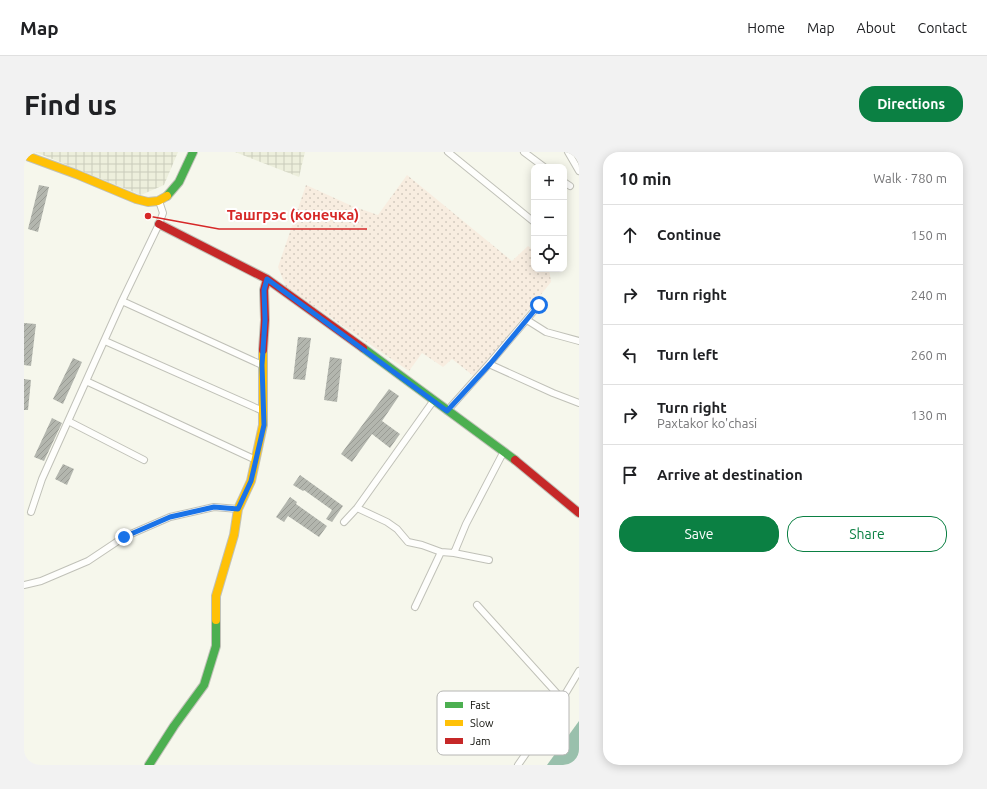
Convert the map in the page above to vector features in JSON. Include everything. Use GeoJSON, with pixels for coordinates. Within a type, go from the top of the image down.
{"type":"FeatureCollection","features":[{"type":"Feature","properties":{"kind":"street"},"geometry":{"type":"LineString","coordinates":[[24,155],[76,174],[144,202],[160,201],[172,192],[177,186],[193,152]]}},
{"type":"Feature","properties":{"kind":"street"},"geometry":{"type":"LineString","coordinates":[[448,152],[531,220]]}},
{"type":"Feature","properties":{"kind":"street"},"geometry":{"type":"LineString","coordinates":[[524,152],[540,164]]}},
{"type":"Feature","properties":{"kind":"street"},"geometry":{"type":"LineString","coordinates":[[568,152],[579,171]]}},
{"type":"Feature","properties":{"kind":"street"},"geometry":{"type":"LineString","coordinates":[[31,512],[42,479],[122,301],[159,224],[163,213],[160,201]]}},
{"type":"Feature","properties":{"kind":"street"},"geometry":{"type":"LineString","coordinates":[[159,224],[267,279],[504,451],[579,513]]}},
{"type":"Feature","properties":{"kind":"street"},"geometry":{"type":"LineString","coordinates":[[149,765],[174,726],[204,685],[216,646],[216,596],[234,535],[238,509],[251,481],[264,425],[262,365],[265,320],[264,290],[267,279]]}},
{"type":"Feature","properties":{"kind":"street"},"geometry":{"type":"LineString","coordinates":[[122,301],[262,365]]}},
{"type":"Feature","properties":{"kind":"street"},"geometry":{"type":"LineString","coordinates":[[447,411],[490,364],[539,305]]}},
{"type":"Feature","properties":{"kind":"street"},"geometry":{"type":"LineString","coordinates":[[527,320],[546,332],[579,341]]}},
{"type":"Feature","properties":{"kind":"street"},"geometry":{"type":"LineString","coordinates":[[105,341],[263,411]]}},
{"type":"Feature","properties":{"kind":"street"},"geometry":{"type":"LineString","coordinates":[[490,364],[553,393],[579,403]]}},
{"type":"Feature","properties":{"kind":"street"},"geometry":{"type":"LineString","coordinates":[[86,381],[256,460]]}},
{"type":"Feature","properties":{"kind":"street"},"geometry":{"type":"LineString","coordinates":[[344,522],[357,508],[434,400]]}},
{"type":"Feature","properties":{"kind":"street"},"geometry":{"type":"LineString","coordinates":[[68,422],[144,460]]}},
{"type":"Feature","properties":{"kind":"street"},"geometry":{"type":"LineString","coordinates":[[454,554],[466,524],[504,451]]}},
{"type":"Feature","properties":{"kind":"street"},"geometry":{"type":"LineString","coordinates":[[24,585],[41,581],[88,560],[124,537],[170,517],[214,507],[238,509]]}},
{"type":"Feature","properties":{"kind":"street"},"geometry":{"type":"LineString","coordinates":[[357,508],[387,522],[398,529],[408,542],[441,552],[489,560]]}},
{"type":"Feature","properties":{"kind":"street"},"geometry":{"type":"LineString","coordinates":[[415,607],[441,552]]}},
{"type":"Feature","properties":{"kind":"street"},"geometry":{"type":"LineString","coordinates":[[477,605],[556,691]]}},
{"type":"Feature","properties":{"kind":"street"},"geometry":{"type":"LineString","coordinates":[[566,691],[579,671]]}},
{"type":"Feature","properties":{"kind":"street"},"geometry":{"type":"LineString","coordinates":[[518,765],[525,755]]}},
{"type":"Feature","properties":{"kind":"shaded area"},"geometry":{"type":"Polygon","coordinates":[[[35,152],[178,152],[164,185],[141,195],[35,152]]]}},
{"type":"Feature","properties":{"kind":"shaded area"},"geometry":{"type":"Polygon","coordinates":[[[235,152],[305,152],[299,177],[235,152]]]}},
{"type":"Feature","properties":{"kind":"shaded area"},"geometry":{"type":"Polygon","coordinates":[[[407,175],[512,261],[528,246],[531,248],[531,272],[549,272],[551,282],[475,377],[452,359],[443,367],[422,353],[409,371],[286,287],[278,267],[306,185],[352,206],[378,215],[407,175]]]}},
{"type":"Feature","properties":{"kind":"shaded area"},"geometry":{"type":"Polygon","coordinates":[[[579,721],[579,756],[572,765],[547,765],[554,755],[569,755],[569,735],[579,721]]]}},
{"type":"Feature","properties":{"kind":"building"},"geometry":{"type":"Polygon","coordinates":[[[39,185],[49,187],[38,232],[28,229],[39,185]]]}},
{"type":"Feature","properties":{"kind":"building"},"geometry":{"type":"Polygon","coordinates":[[[24,323],[36,324],[31,366],[24,365],[24,323]]]}},
{"type":"Feature","properties":{"kind":"building"},"geometry":{"type":"Polygon","coordinates":[[[298,337],[311,338],[305,380],[293,379],[298,337]]]}},
{"type":"Feature","properties":{"kind":"building"},"geometry":{"type":"Polygon","coordinates":[[[330,357],[342,359],[337,402],[324,400],[330,357]]]}},
{"type":"Feature","properties":{"kind":"building"},"geometry":{"type":"Polygon","coordinates":[[[73,358],[82,362],[63,404],[53,399],[73,358]]]}},
{"type":"Feature","properties":{"kind":"building"},"geometry":{"type":"Polygon","coordinates":[[[24,379],[31,380],[28,410],[24,410],[24,379]]]}},
{"type":"Feature","properties":{"kind":"building"},"geometry":{"type":"Polygon","coordinates":[[[389,389],[399,396],[382,421],[400,434],[390,448],[372,434],[352,462],[341,454],[389,389]]]}},
{"type":"Feature","properties":{"kind":"building"},"geometry":{"type":"Polygon","coordinates":[[[52,418],[62,423],[44,461],[34,457],[52,418]]]}},
{"type":"Feature","properties":{"kind":"building"},"geometry":{"type":"Polygon","coordinates":[[[63,464],[74,469],[67,485],[55,479],[63,464]]]}},
{"type":"Feature","properties":{"kind":"building"},"geometry":{"type":"Polygon","coordinates":[[[300,475],[343,506],[332,522],[326,519],[332,510],[304,490],[303,491],[293,485],[300,475]]]}},
{"type":"Feature","properties":{"kind":"building"},"geometry":{"type":"Polygon","coordinates":[[[290,497],[297,502],[296,504],[327,526],[319,537],[288,516],[284,522],[276,517],[290,497]]]}},
{"type":"Feature","properties":{"kind":"traffic: fast"},"geometry":{"type":"LineString","coordinates":[[167,196],[179,182],[193,152]]}},
{"type":"Feature","properties":{"kind":"traffic: fast"},"geometry":{"type":"LineString","coordinates":[[363,348],[515,460]]}},
{"type":"Feature","properties":{"kind":"traffic: fast"},"geometry":{"type":"LineString","coordinates":[[149,765],[174,726],[204,685],[216,646],[216,620]]}},
{"type":"Feature","properties":{"kind":"traffic: slow"},"geometry":{"type":"LineString","coordinates":[[24,155],[76,174],[136,199],[148,202],[158,201],[167,196]]}},
{"type":"Feature","properties":{"kind":"traffic: slow"},"geometry":{"type":"LineString","coordinates":[[216,620],[216,596],[234,535],[238,509],[251,481],[263,425],[263,350]]}},
{"type":"Feature","properties":{"kind":"traffic: jam"},"geometry":{"type":"LineString","coordinates":[[159,224],[267,279],[363,348]]}},
{"type":"Feature","properties":{"kind":"traffic: jam"},"geometry":{"type":"LineString","coordinates":[[263,350],[265,320],[264,290],[267,279]]}},
{"type":"Feature","properties":{"kind":"traffic: jam"},"geometry":{"type":"LineString","coordinates":[[515,460],[579,513]]}},
{"type":"Feature","properties":{"kind":"place","name":"Ташгрэс (конечка)"},"geometry":{"type":"Point","coordinates":[148,216]}},
{"type":"Feature","properties":{"kind":"route"},"geometry":{"type":"LineString","coordinates":[[124,537],[170,517],[214,507],[238,509],[251,481],[264,425],[262,365],[265,320],[264,290],[267,279],[447,411],[490,364],[539,305]]}}]}
